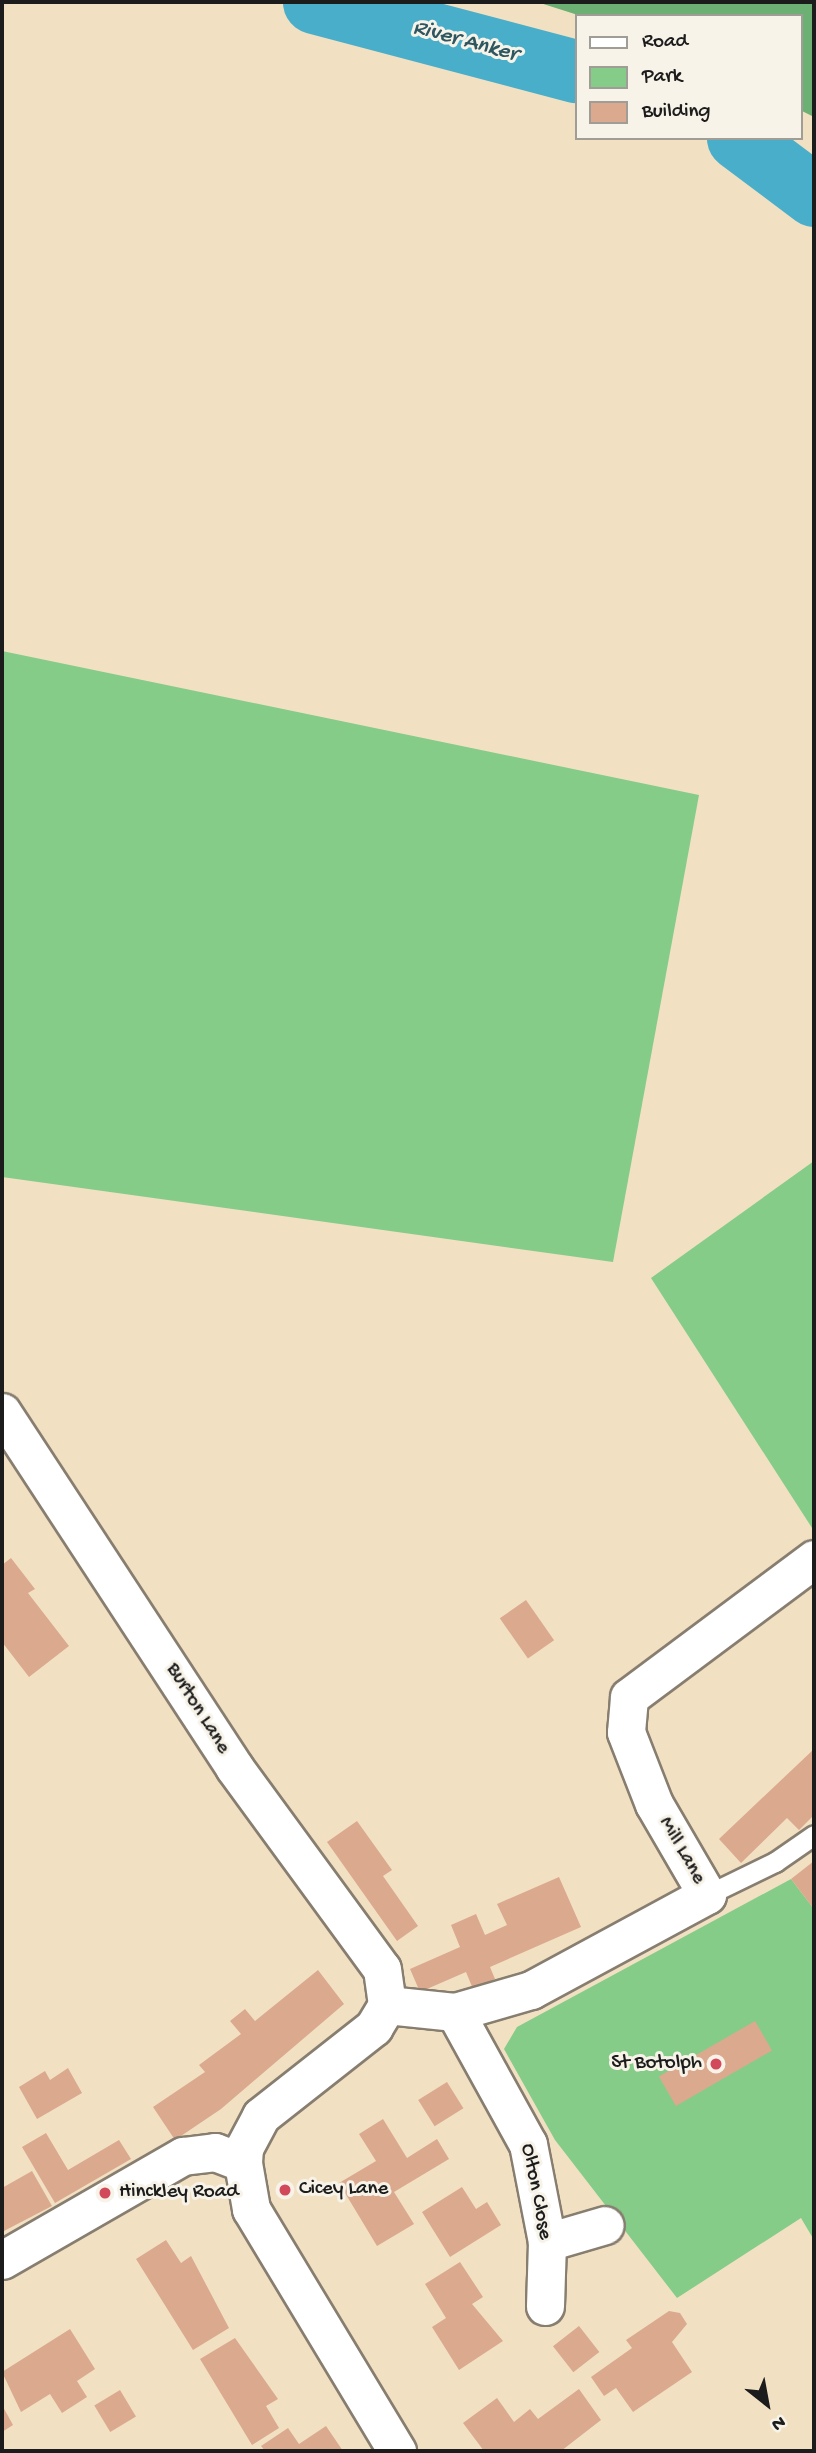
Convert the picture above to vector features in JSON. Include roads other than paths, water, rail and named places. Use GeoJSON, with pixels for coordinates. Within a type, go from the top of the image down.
{"type":"FeatureCollection","features":[{"type":"Feature","properties":{"kind":"street","name":"Burton Lane"},"geometry":{"type":"LineString","coordinates":[[2,1412],[234,1767],[382,1969],[387,2006]]}},
{"type":"Feature","properties":{"kind":"street","name":"Mill Lane"},"geometry":{"type":"LineString","coordinates":[[387,2006],[455,2012],[531,1990],[707,1895],[649,1792],[626,1732],[629,1697],[814,1559]]}},
{"type":"Feature","properties":{"kind":"street"},"geometry":{"type":"LineString","coordinates":[[387,2006],[374,2027],[261,2116],[244,2148],[243,2163],[251,2209],[397,2451]]}},
{"type":"Feature","properties":{"kind":"street","name":"Olton Close"},"geometry":{"type":"LineString","coordinates":[[455,2012],[528,2144],[547,2242],[545,2306]]}},
{"type":"Feature","properties":{"kind":"street"},"geometry":{"type":"LineString","coordinates":[[2,2260],[183,2157],[215,2152],[243,2163]]}},
{"type":"Feature","properties":{"kind":"street"},"geometry":{"type":"LineString","coordinates":[[547,2242],[605,2225]]}},
{"type":"Feature","properties":{"kind":"lane"},"geometry":{"type":"LineString","coordinates":[[707,1895],[775,1863],[814,1835]]}},
{"type":"Feature","properties":{"kind":"waterway","name":"River Anker"},"geometry":{"type":"LineString","coordinates":[[314,2],[574,70]]}},
{"type":"Feature","properties":{"kind":"waterway","name":"River Anker"},"geometry":{"type":"LineString","coordinates":[[741,140],[814,195]]}},
{"type":"Feature","properties":{"kind":"place","name":"St Botolph"},"geometry":{"type":"Point","coordinates":[716,2064]}},
{"type":"Feature","properties":{"kind":"place","name":"Cicey Lane"},"geometry":{"type":"Point","coordinates":[285,2190]}},
{"type":"Feature","properties":{"kind":"place","name":"Hinckley Road"},"geometry":{"type":"Point","coordinates":[105,2193]}}]}
